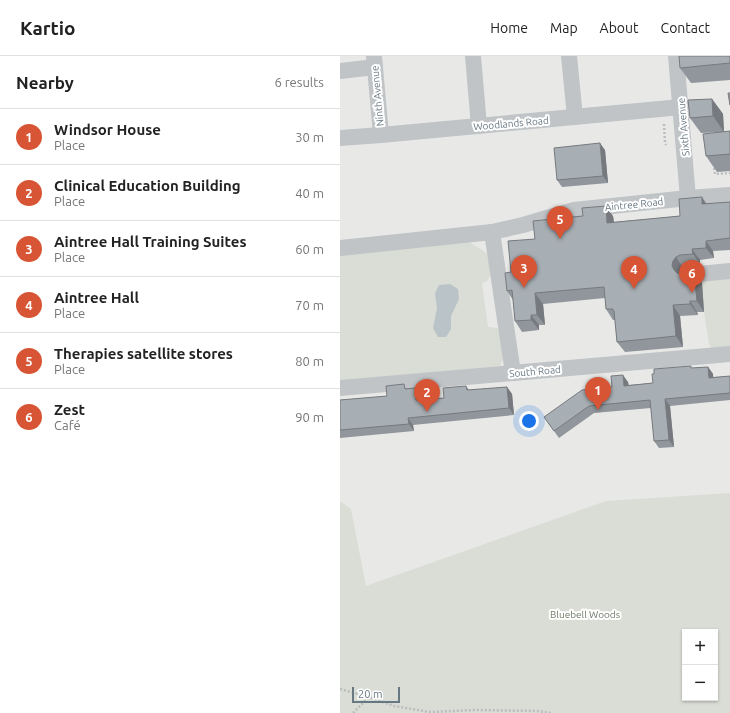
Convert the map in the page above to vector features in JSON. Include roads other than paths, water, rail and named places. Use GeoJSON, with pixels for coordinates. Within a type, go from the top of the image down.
{"type":"FeatureCollection","features":[{"type":"Feature","properties":{"kind":"lane"},"geometry":{"type":"LineString","coordinates":[[473,56],[479,126]]}},
{"type":"Feature","properties":{"kind":"lane"},"geometry":{"type":"LineString","coordinates":[[569,56],[575,117]]}},
{"type":"Feature","properties":{"kind":"lane","name":"Sixth Avenue"},"geometry":{"type":"LineString","coordinates":[[676,56],[688,198]]}},
{"type":"Feature","properties":{"kind":"lane"},"geometry":{"type":"LineString","coordinates":[[340,71],[374,62]]}},
{"type":"Feature","properties":{"kind":"lane","name":"Ninth Avenue"},"geometry":{"type":"LineString","coordinates":[[374,62],[381,135]]}},
{"type":"Feature","properties":{"kind":"lane","name":"Woodlands Road"},"geometry":{"type":"LineString","coordinates":[[340,138],[681,107]]}},
{"type":"Feature","properties":{"kind":"lane","name":"Aintree Road"},"geometry":{"type":"LineString","coordinates":[[340,248],[492,232],[523,225],[574,210],[730,195]]}},
{"type":"Feature","properties":{"kind":"lane"},"geometry":{"type":"LineString","coordinates":[[492,232],[513,373]]}},
{"type":"Feature","properties":{"kind":"lane"},"geometry":{"type":"LineString","coordinates":[[689,275],[730,271]]}},
{"type":"Feature","properties":{"kind":"lane","name":"South Road"},"geometry":{"type":"LineString","coordinates":[[340,388],[730,354]]}},
{"type":"Feature","properties":{"kind":"place","name":"Therapies satellite stores"},"geometry":{"type":"Point","coordinates":[560,239]}},
{"type":"Feature","properties":{"kind":"place","name":"Aintree Hall Training Suites"},"geometry":{"type":"Point","coordinates":[524,288]}},
{"type":"Feature","properties":{"kind":"place","name":"Aintree Hall"},"geometry":{"type":"Point","coordinates":[634,289]}},
{"type":"Feature","properties":{"kind":"place","name":"Zest"},"geometry":{"type":"Point","coordinates":[692,293]}},
{"type":"Feature","properties":{"kind":"place","name":"Windsor House"},"geometry":{"type":"Point","coordinates":[598,410]}},
{"type":"Feature","properties":{"kind":"place","name":"Clinical Education Building"},"geometry":{"type":"Point","coordinates":[427,412]}},
{"type":"Feature","properties":{"kind":"park label","name":"Bluebell Woods"},"geometry":{"type":"Point","coordinates":[585,614]}}]}
